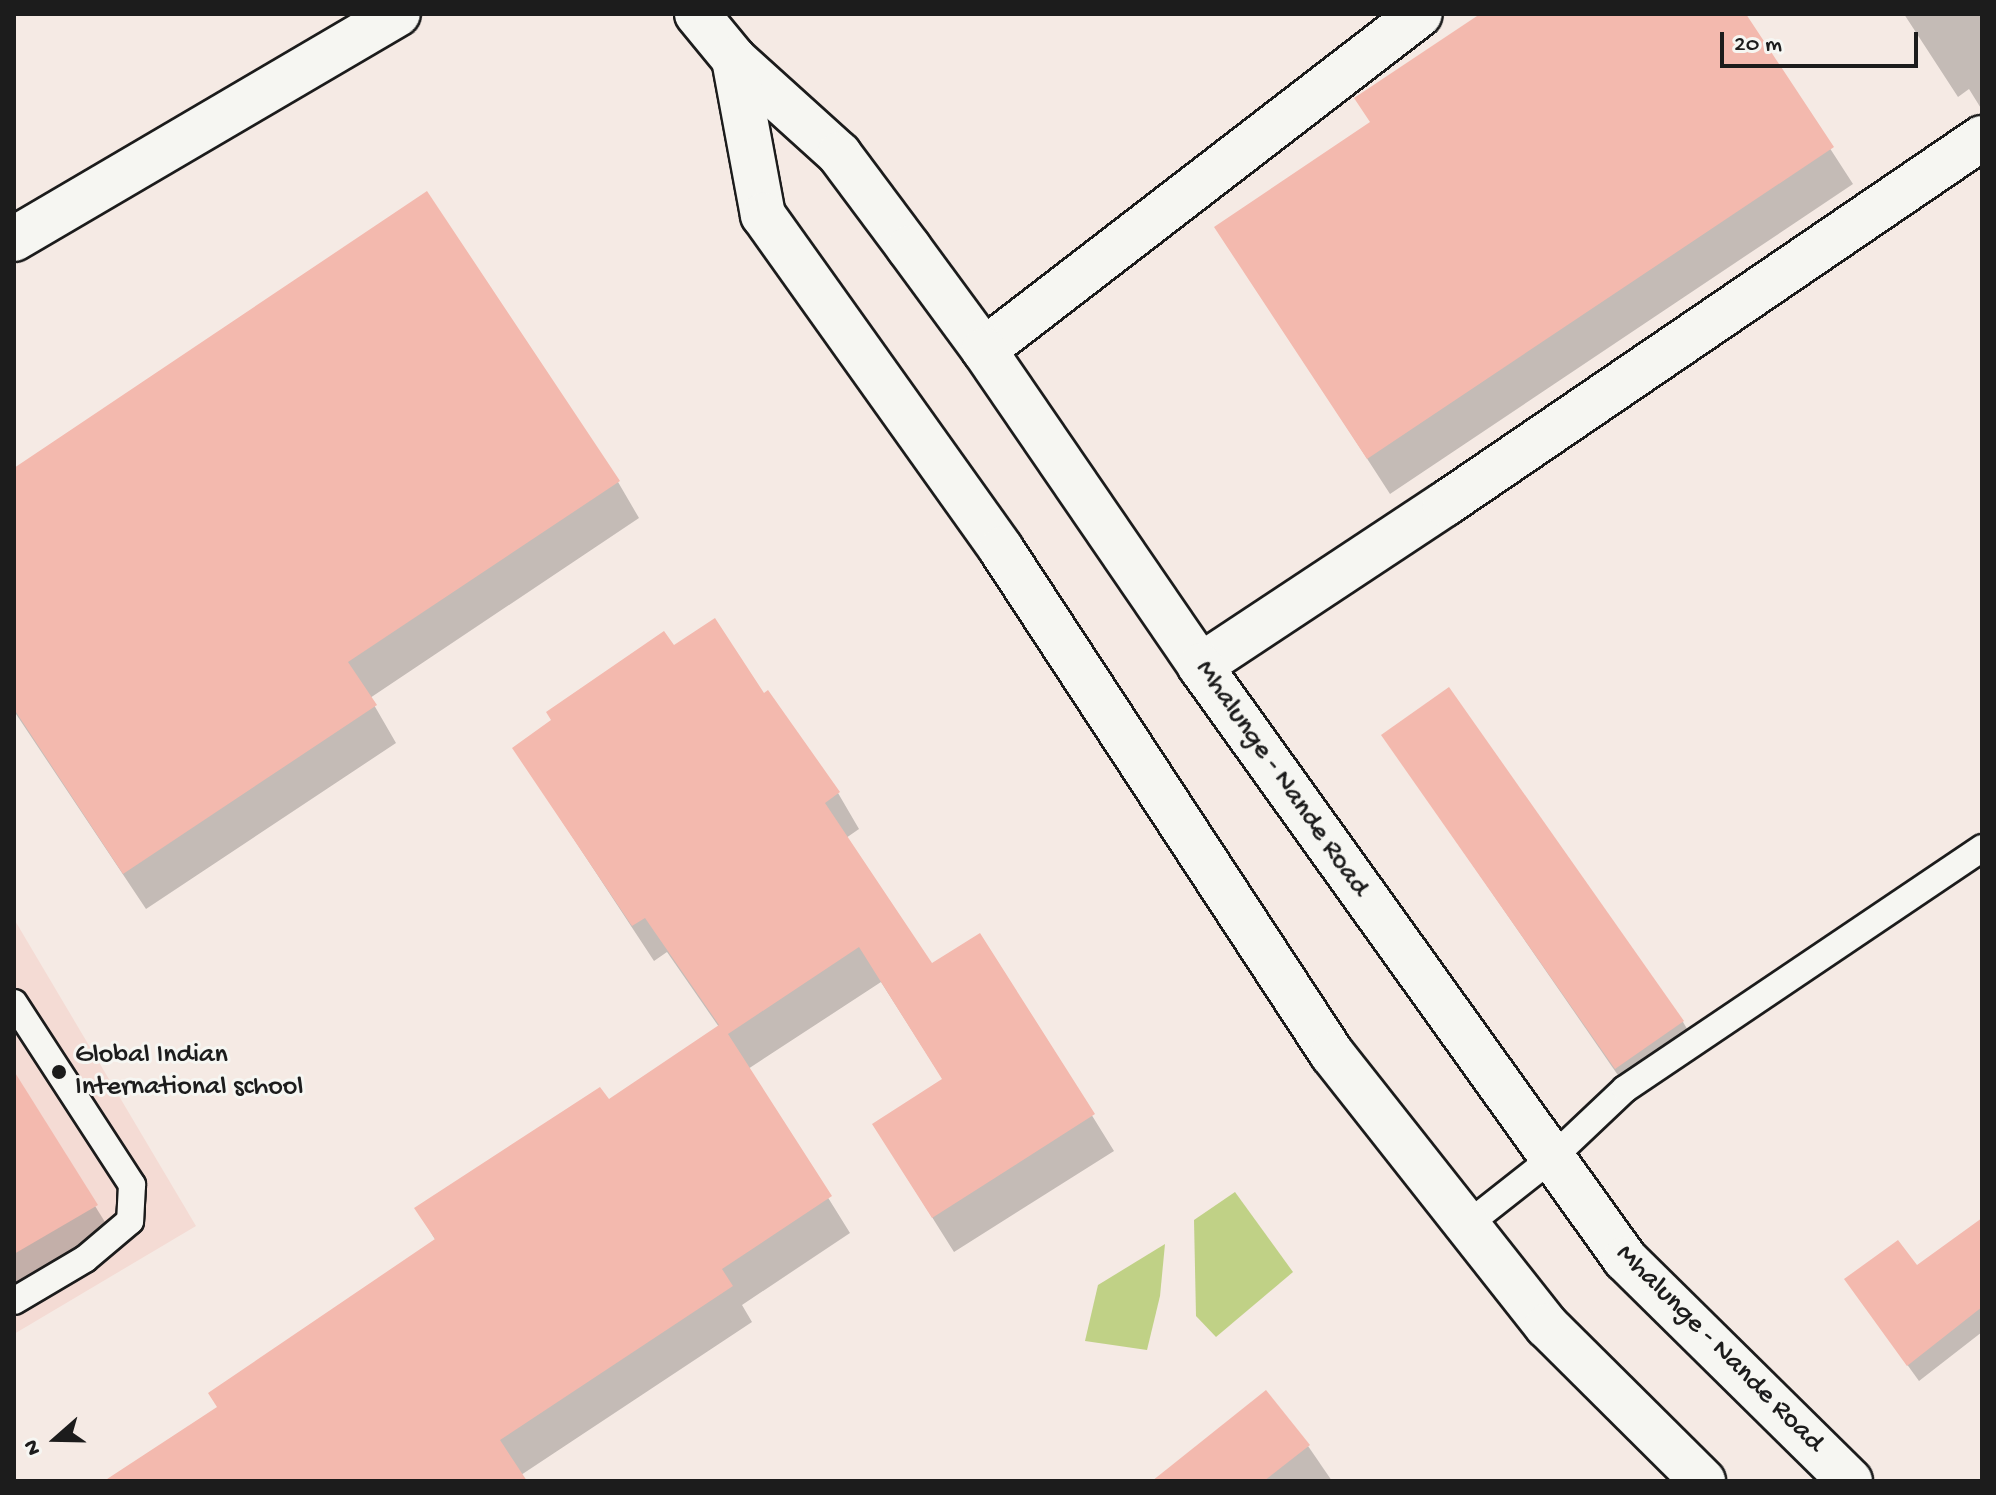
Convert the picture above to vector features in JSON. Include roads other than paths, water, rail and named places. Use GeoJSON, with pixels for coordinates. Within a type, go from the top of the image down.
{"type":"FeatureCollection","features":[{"type":"Feature","properties":{"kind":"main road"},"geometry":{"type":"LineString","coordinates":[[14,239],[398,14]]}},
{"type":"Feature","properties":{"kind":"main road","name":"Mhalunge - Nande Road"},"geometry":{"type":"LineString","coordinates":[[697,14],[734,59],[839,154],[984,350],[1200,666],[1625,1259],[1850,1481]]}},
{"type":"Feature","properties":{"kind":"main road"},"geometry":{"type":"LineString","coordinates":[[984,350],[1420,14]]}},
{"type":"Feature","properties":{"kind":"main road","name":"Mhalunge - Nande Road"},"geometry":{"type":"LineString","coordinates":[[734,59],[763,215],[1001,549],[1332,1054],[1547,1326],[1703,1481]]}},
{"type":"Feature","properties":{"kind":"main road"},"geometry":{"type":"LineString","coordinates":[[1200,666],[1445,504],[1982,138]]}},
{"type":"Feature","properties":{"kind":"lane"},"geometry":{"type":"LineString","coordinates":[[1467,1225],[1551,1159],[1625,1089],[1982,848]]}},
{"type":"Feature","properties":{"kind":"lane"},"geometry":{"type":"LineString","coordinates":[[14,1003],[132,1185],[130,1221],[85,1259],[14,1301]]}},
{"type":"Feature","properties":{"kind":"place","name":"Global Indian International school"},"geometry":{"type":"Point","coordinates":[59,1072]}}]}
